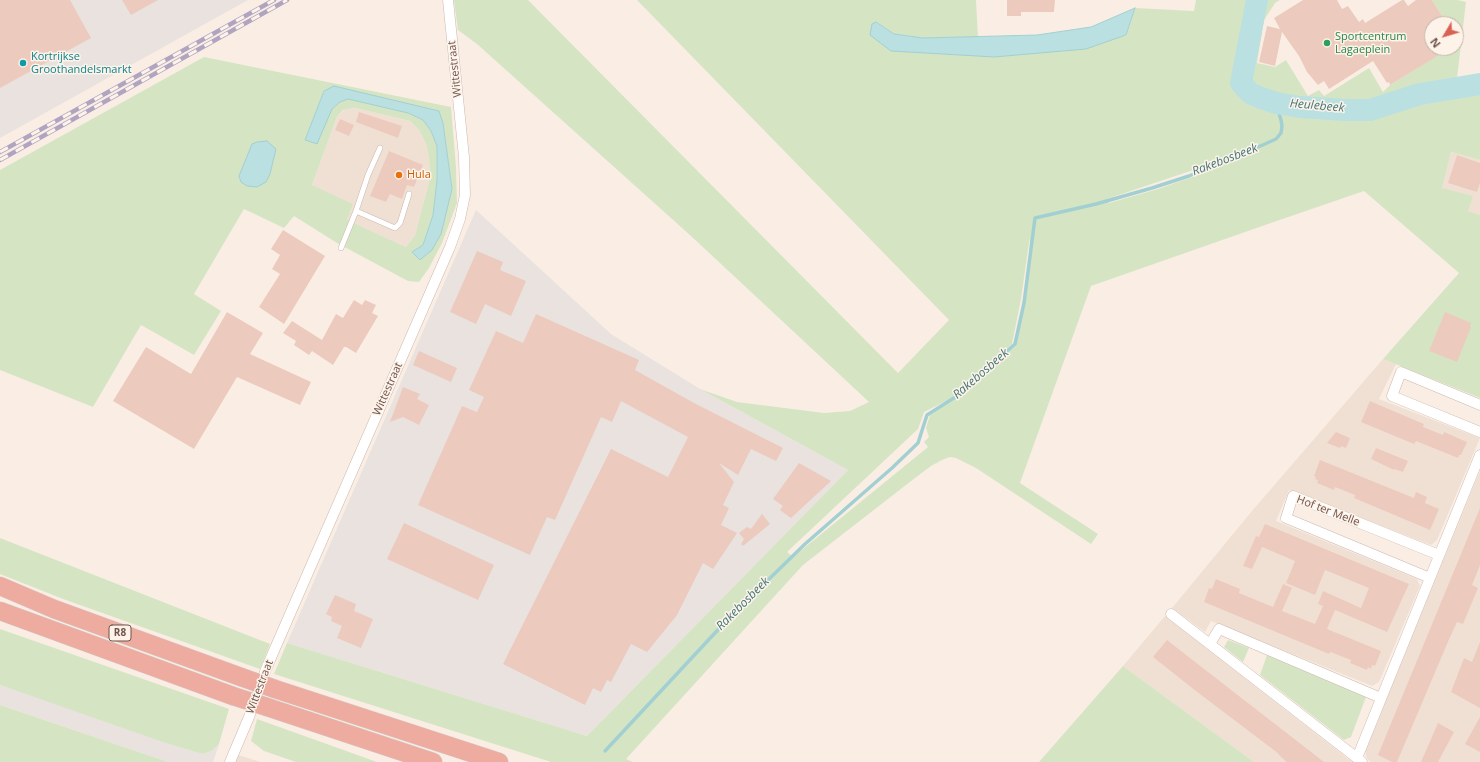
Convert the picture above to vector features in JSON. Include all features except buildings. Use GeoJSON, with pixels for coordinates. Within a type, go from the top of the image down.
{"type":"FeatureCollection","features":[{"type":"Feature","properties":{"kind":"highway","name":"R8"},"geometry":{"type":"LineString","coordinates":[[0,586],[54,608],[275,689],[499,762]]}},
{"type":"Feature","properties":{"kind":"highway","name":"R8"},"geometry":{"type":"LineString","coordinates":[[0,611],[233,696],[433,762]]}},
{"type":"Feature","properties":{"kind":"street","name":"Wittestraat"},"geometry":{"type":"LineString","coordinates":[[230,762],[249,717],[266,669],[450,247],[460,219],[465,195],[464,158],[448,0]]}},
{"type":"Feature","properties":{"kind":"street"},"geometry":{"type":"LineString","coordinates":[[1480,405],[1401,372],[1392,396],[1480,432]]}},
{"type":"Feature","properties":{"kind":"street"},"geometry":{"type":"LineString","coordinates":[[1171,614],[1359,760],[1381,698],[1480,455]]}},
{"type":"Feature","properties":{"kind":"street","name":"Hof ter Melle"},"geometry":{"type":"LineString","coordinates":[[1430,578],[1286,518],[1293,496],[1439,555]]}},
{"type":"Feature","properties":{"kind":"street"},"geometry":{"type":"LineString","coordinates":[[1210,644],[1219,629],[1381,698]]}},
{"type":"Feature","properties":{"kind":"lane"},"geometry":{"type":"LineString","coordinates":[[341,248],[356,211],[368,175],[380,148]]}},
{"type":"Feature","properties":{"kind":"lane"},"geometry":{"type":"LineString","coordinates":[[356,211],[395,228],[400,223],[408,194]]}},
{"type":"Feature","properties":{"kind":"shaded area"},"geometry":{"type":"Polygon","coordinates":[[[0,0],[248,0],[0,138],[0,0]]]}},
{"type":"Feature","properties":{"kind":"shaded area"},"geometry":{"type":"Polygon","coordinates":[[[355,108],[410,121],[419,130],[426,144],[429,159],[430,178],[415,235],[406,247],[346,220],[312,185],[337,117],[344,110],[355,108]]]}},
{"type":"Feature","properties":{"kind":"shaded area"},"geometry":{"type":"Polygon","coordinates":[[[1451,152],[1480,160],[1480,215],[1468,211],[1442,188],[1451,152]]]}},
{"type":"Feature","properties":{"kind":"shaded area"},"geometry":{"type":"Polygon","coordinates":[[[476,210],[611,334],[700,389],[848,470],[587,736],[287,643],[476,210]]]}},
{"type":"Feature","properties":{"kind":"shaded area"},"geometry":{"type":"Polygon","coordinates":[[[1383,359],[1396,364],[1379,399],[1480,438],[1437,540],[1431,545],[1289,490],[1276,521],[1417,579],[1420,586],[1379,682],[1372,686],[1211,621],[1205,632],[1172,608],[1252,511],[1383,359]]]}},
{"type":"Feature","properties":{"kind":"shaded area"},"geometry":{"type":"Polygon","coordinates":[[[1480,471],[1480,762],[1371,762],[1367,759],[1365,751],[1480,471]]]}},
{"type":"Feature","properties":{"kind":"shaded area"},"geometry":{"type":"Polygon","coordinates":[[[1165,616],[1352,762],[1254,762],[1123,666],[1165,616]]]}},
{"type":"Feature","properties":{"kind":"shaded area"},"geometry":{"type":"Polygon","coordinates":[[[0,685],[203,754],[213,750],[219,744],[213,762],[168,762],[0,705],[0,685]]]}},
{"type":"Feature","properties":{"kind":"shaded area"},"geometry":{"type":"Polygon","coordinates":[[[238,755],[261,762],[235,762],[238,755]]]}},
{"type":"Feature","properties":{"kind":"green space"},"geometry":{"type":"Polygon","coordinates":[[[454,0],[528,0],[898,373],[949,320],[637,0],[976,0],[978,37],[923,38],[894,34],[876,22],[891,51],[1126,36],[1135,8],[1194,11],[1196,0],[1255,0],[1253,12],[1259,13],[1259,0],[1280,0],[1275,3],[1264,20],[1257,63],[1275,67],[1286,60],[1308,96],[1319,90],[1324,96],[1369,68],[1383,92],[1390,85],[1436,56],[1460,56],[1457,78],[1480,74],[1480,160],[1451,152],[1442,188],[1473,196],[1468,211],[1480,215],[1480,398],[1383,359],[1459,273],[1364,191],[1091,286],[1020,483],[1098,534],[1091,544],[976,468],[956,458],[950,457],[942,460],[915,478],[803,565],[626,759],[633,762],[551,762],[274,674],[287,643],[587,736],[848,470],[700,389],[737,402],[824,413],[850,411],[869,402],[691,236],[477,44],[458,30],[454,0]],[[1238,80],[1242,91],[1253,99],[1257,94],[1249,86],[1238,80]],[[1226,159],[1107,199],[1109,203],[1158,189],[1201,174],[1227,162],[1226,159]],[[1030,236],[1021,299],[1012,344],[954,397],[924,412],[918,429],[787,552],[793,557],[928,447],[924,442],[929,437],[926,428],[930,415],[967,391],[1016,345],[1028,284],[1030,236]]]}},
{"type":"Feature","properties":{"kind":"green space"},"geometry":{"type":"Polygon","coordinates":[[[1432,0],[1457,0],[1466,2],[1464,19],[1464,16],[1442,16],[1432,0]]]}},
{"type":"Feature","properties":{"kind":"green space"},"geometry":{"type":"Polygon","coordinates":[[[204,57],[451,107],[456,167],[457,203],[442,243],[429,268],[419,282],[408,281],[337,243],[294,216],[284,228],[244,209],[194,294],[221,311],[194,355],[141,325],[93,407],[0,370],[0,170],[204,57]],[[324,91],[305,141],[332,109],[340,102],[348,99],[408,113],[423,120],[431,131],[437,145],[437,180],[433,215],[423,245],[412,252],[420,260],[452,189],[443,123],[439,111],[324,91]],[[355,108],[343,110],[337,117],[312,185],[353,204],[347,220],[406,247],[415,235],[430,178],[429,159],[426,144],[419,130],[410,121],[355,108]]]}},
{"type":"Feature","properties":{"kind":"green space"},"geometry":{"type":"Polygon","coordinates":[[[0,538],[270,644],[260,669],[63,599],[0,574],[0,538]]]}},
{"type":"Feature","properties":{"kind":"green space"},"geometry":{"type":"Polygon","coordinates":[[[0,629],[229,709],[219,744],[213,750],[203,754],[163,742],[0,685],[0,629]]]}},
{"type":"Feature","properties":{"kind":"green space"},"geometry":{"type":"Polygon","coordinates":[[[1228,640],[1249,648],[1243,662],[1224,647],[1228,640]]]}},
{"type":"Feature","properties":{"kind":"green space"},"geometry":{"type":"Polygon","coordinates":[[[1267,655],[1366,697],[1351,737],[1344,740],[1260,675],[1267,655]]]}},
{"type":"Feature","properties":{"kind":"green space"},"geometry":{"type":"Polygon","coordinates":[[[1123,666],[1254,762],[1039,762],[1123,666]]]}},
{"type":"Feature","properties":{"kind":"green space"},"geometry":{"type":"Polygon","coordinates":[[[0,705],[168,762],[0,762],[0,705]]]}},
{"type":"Feature","properties":{"kind":"green space"},"geometry":{"type":"Polygon","coordinates":[[[257,719],[377,762],[296,762],[264,751],[251,741],[257,719]]]}},
{"type":"Feature","properties":{"kind":"water"},"geometry":{"type":"Polygon","coordinates":[[[1135,8],[1126,35],[1086,49],[994,57],[891,51],[870,35],[872,24],[876,22],[894,34],[923,38],[1037,35],[1091,27],[1135,8]]]}},
{"type":"Feature","properties":{"kind":"water"},"geometry":{"type":"Polygon","coordinates":[[[334,86],[439,111],[443,123],[452,189],[441,234],[432,250],[420,260],[412,252],[423,245],[433,215],[437,180],[437,146],[431,131],[423,120],[408,113],[348,99],[340,102],[332,109],[317,144],[305,140],[324,91],[334,86]]]}},
{"type":"Feature","properties":{"kind":"water"},"geometry":{"type":"Polygon","coordinates":[[[267,141],[276,149],[270,174],[266,182],[257,187],[247,186],[241,182],[239,176],[252,144],[267,141]]]}},
{"type":"Feature","properties":{"kind":"waterway","name":"Heulebeek"},"geometry":{"type":"LineString","coordinates":[[1257,0],[1241,83],[1250,93],[1261,98],[1276,103],[1300,107],[1370,110],[1420,94],[1480,84]]}},
{"type":"Feature","properties":{"kind":"waterway","name":"Rakebosbeek"},"geometry":{"type":"LineString","coordinates":[[605,751],[728,619],[805,544],[892,468],[918,443],[927,415],[957,396],[1015,344],[1024,303],[1035,218],[1096,204],[1189,176],[1276,139],[1281,133],[1282,126],[1276,103]]}},
{"type":"Feature","properties":{"kind":"railway"},"geometry":{"type":"LineString","coordinates":[[0,152],[274,0]]}},
{"type":"Feature","properties":{"kind":"railway"},"geometry":{"type":"LineString","coordinates":[[0,160],[287,0]]}},
{"type":"Feature","properties":{"kind":"place","name":"Sportcentrum Lagaeplein"},"geometry":{"type":"Point","coordinates":[1327,43]}},
{"type":"Feature","properties":{"kind":"place","name":"Kortrijkse Groothandelsmarkt"},"geometry":{"type":"Point","coordinates":[23,63]}},
{"type":"Feature","properties":{"kind":"place","name":"Hula"},"geometry":{"type":"Point","coordinates":[399,175]}}]}
